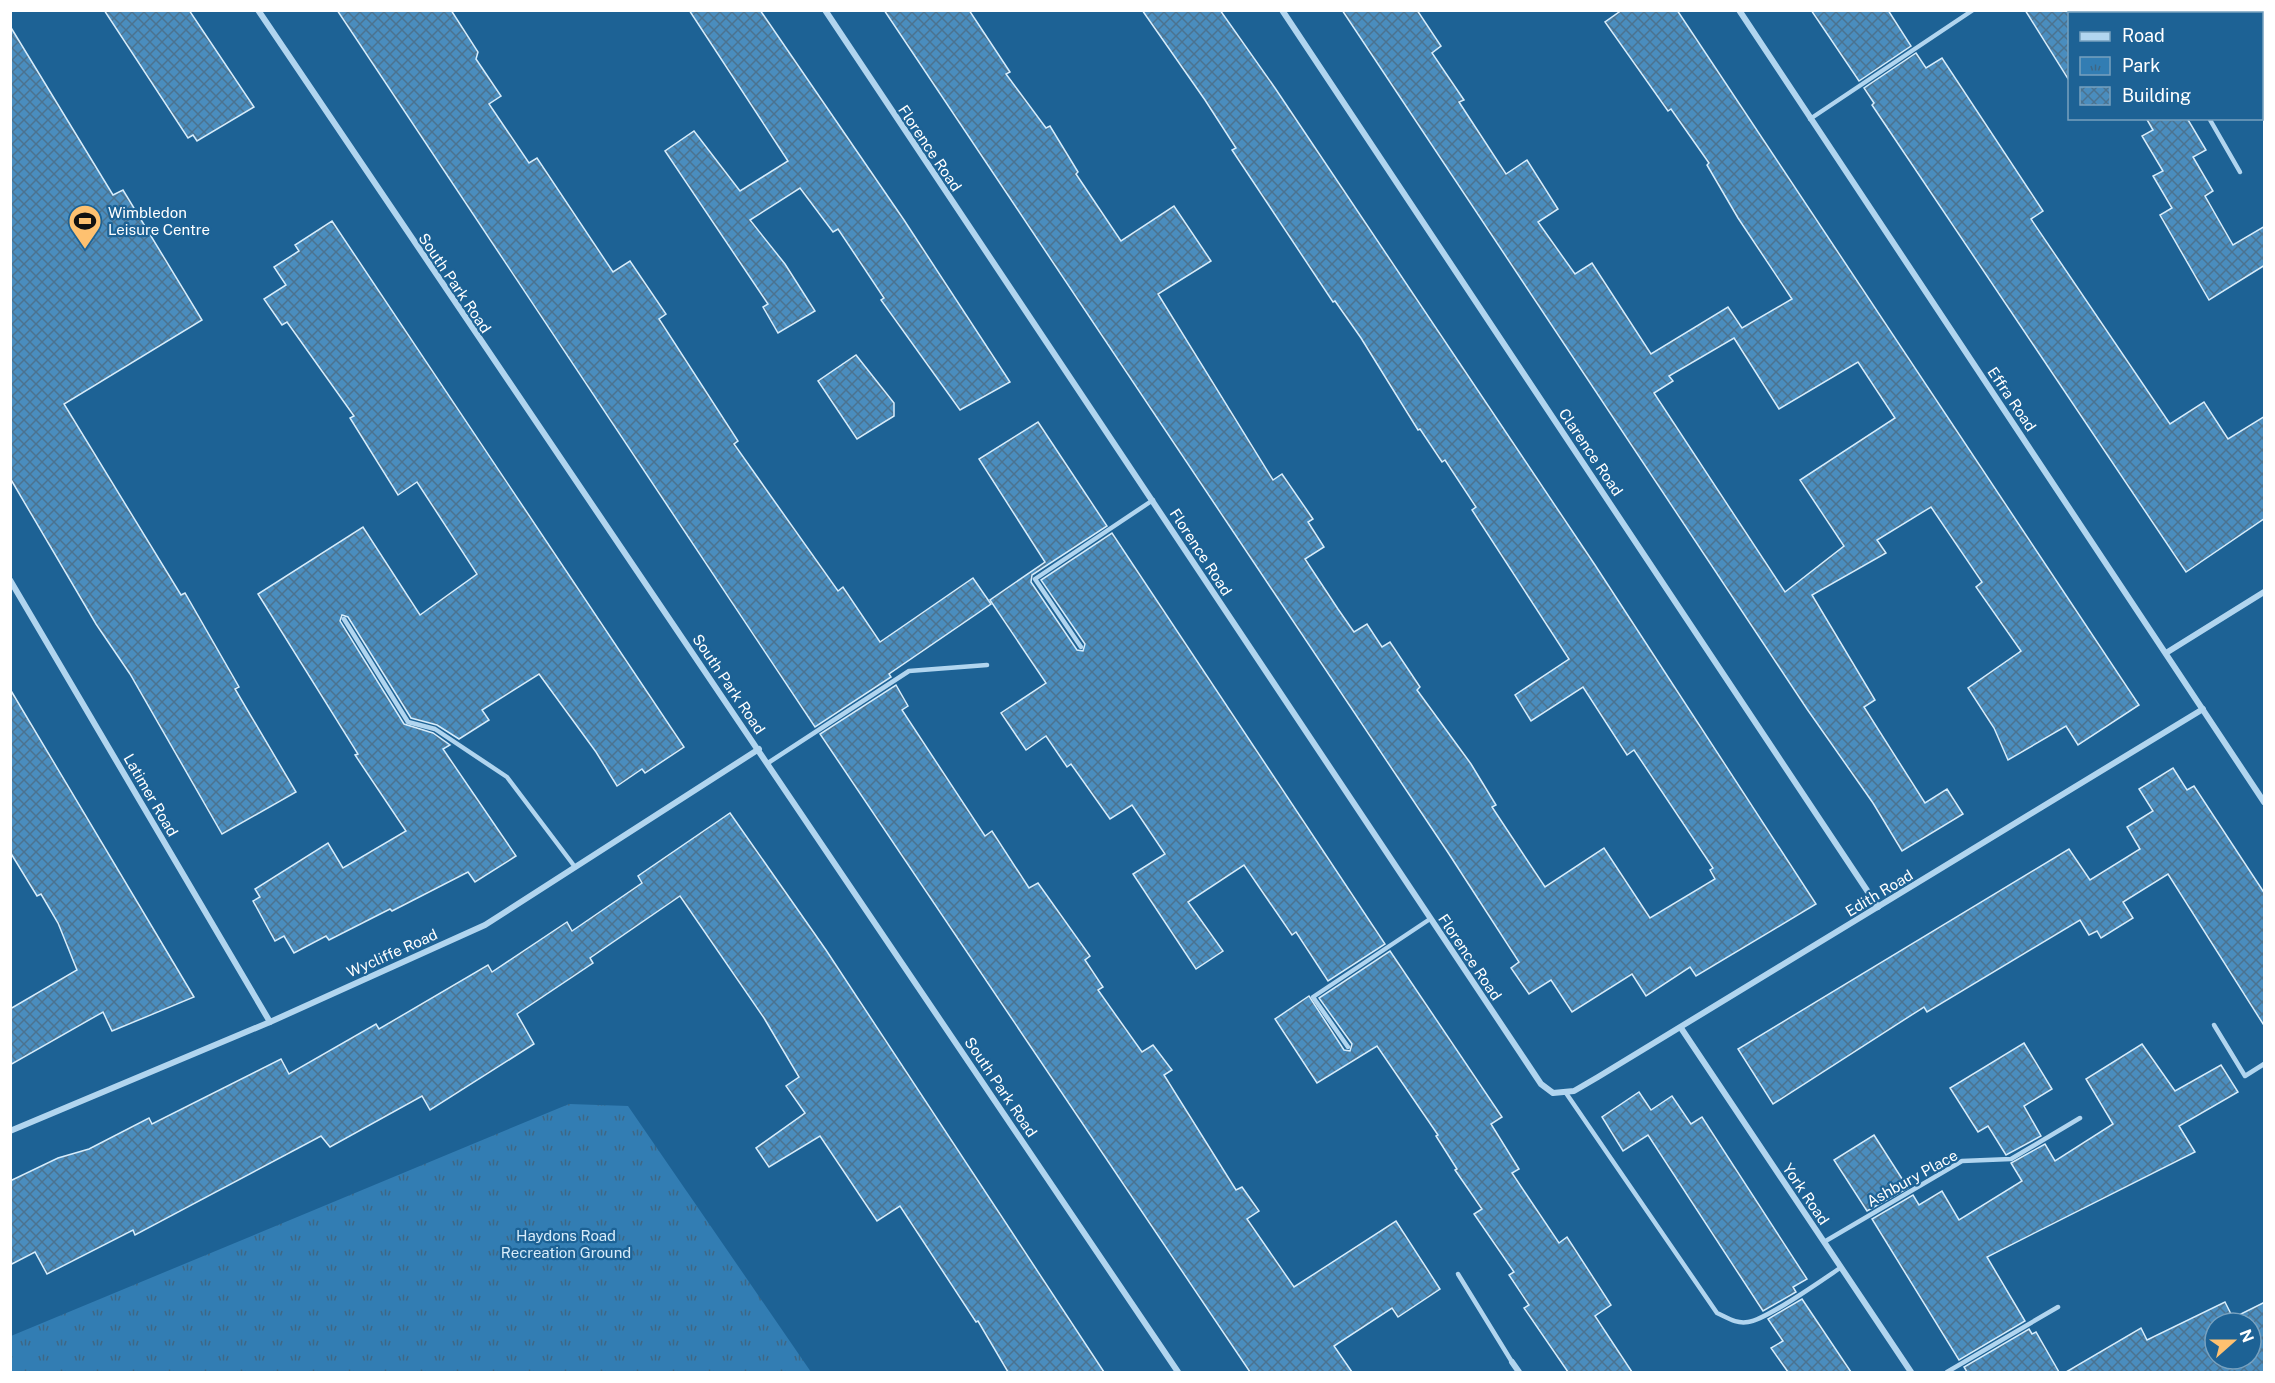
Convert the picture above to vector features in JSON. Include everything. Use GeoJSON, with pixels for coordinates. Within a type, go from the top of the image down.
{"type":"FeatureCollection","features":[{"type":"Feature","properties":{"kind":"street","name":"South Park Road"},"geometry":{"type":"LineString","coordinates":[[258,10],[1178,1372]]}},
{"type":"Feature","properties":{"kind":"street","name":"Florence Road"},"geometry":{"type":"LineString","coordinates":[[825,10],[1541,1084],[1553,1093],[1566,1093]]}},
{"type":"Feature","properties":{"kind":"street","name":"Clarence Road"},"geometry":{"type":"LineString","coordinates":[[1282,10],[1878,907]]}},
{"type":"Feature","properties":{"kind":"street","name":"Effra Road"},"geometry":{"type":"LineString","coordinates":[[1739,10],[2265,802]]}},
{"type":"Feature","properties":{"kind":"street","name":"Latimer Road"},"geometry":{"type":"LineString","coordinates":[[10,580],[270,1022]]}},
{"type":"Feature","properties":{"kind":"street"},"geometry":{"type":"LineString","coordinates":[[2166,653],[2265,592]]}},
{"type":"Feature","properties":{"kind":"street","name":"Edith Road"},"geometry":{"type":"LineString","coordinates":[[1566,1093],[1681,1028],[2203,709]]}},
{"type":"Feature","properties":{"kind":"street","name":"Wycliffe Road"},"geometry":{"type":"LineString","coordinates":[[10,1131],[270,1022],[485,925],[759,749]]}},
{"type":"Feature","properties":{"kind":"street","name":"York Road"},"geometry":{"type":"LineString","coordinates":[[1681,1028],[1911,1372]]}},
{"type":"Feature","properties":{"kind":"street"},"geometry":{"type":"LineString","coordinates":[[1512,1362],[1519,1372]]}},
{"type":"Feature","properties":{"kind":"lane"},"geometry":{"type":"LineString","coordinates":[[1810,119],[1973,10]]}},
{"type":"Feature","properties":{"kind":"lane"},"geometry":{"type":"LineString","coordinates":[[2210,120],[2240,172]]}},
{"type":"Feature","properties":{"kind":"lane"},"geometry":{"type":"LineString","coordinates":[[1081,647],[1035,579],[1153,500]]}},
{"type":"Feature","properties":{"kind":"lane"},"geometry":{"type":"LineString","coordinates":[[344,619],[408,722],[435,729],[507,777],[575,867]]}},
{"type":"Feature","properties":{"kind":"lane"},"geometry":{"type":"LineString","coordinates":[[768,763],[909,671],[987,665]]}},
{"type":"Feature","properties":{"kind":"lane"},"geometry":{"type":"LineString","coordinates":[[1348,1047],[1313,997],[1430,919]]}},
{"type":"Feature","properties":{"kind":"lane"},"geometry":{"type":"LineString","coordinates":[[2214,1025],[2245,1076],[2265,1064]]}},
{"type":"Feature","properties":{"kind":"lane"},"geometry":{"type":"LineString","coordinates":[[1566,1093],[1717,1313],[1734,1322],[1750,1322],[1811,1288],[1840,1268]]}},
{"type":"Feature","properties":{"kind":"lane","name":"Ashbury Place"},"geometry":{"type":"LineString","coordinates":[[1824,1242],[1962,1161],[2011,1159],[2080,1118]]}},
{"type":"Feature","properties":{"kind":"lane"},"geometry":{"type":"LineString","coordinates":[[1458,1274],[1512,1362]]}},
{"type":"Feature","properties":{"kind":"lane"},"geometry":{"type":"LineString","coordinates":[[1947,1372],[2058,1307]]}},
{"type":"Feature","properties":{"kind":"green space","name":"Haydons Road Recreation Ground"},"geometry":{"type":"Polygon","coordinates":[[[569,1104],[628,1106],[811,1372],[11,1372],[11,1336],[569,1104]]]}},
{"type":"Feature","properties":{"kind":"building"},"geometry":{"type":"Polygon","coordinates":[[[104,10],[189,10],[254,107],[197,141],[193,135],[188,138],[104,10]]]}},
{"type":"Feature","properties":{"kind":"building"},"geometry":{"type":"Polygon","coordinates":[[[337,10],[451,10],[478,52],[476,59],[501,96],[489,104],[529,163],[537,158],[613,272],[630,261],[666,314],[659,319],[738,441],[734,444],[838,591],[843,587],[880,642],[973,578],[991,604],[889,674],[891,677],[815,727],[337,10]]]}},
{"type":"Feature","properties":{"kind":"building"},"geometry":{"type":"Polygon","coordinates":[[[689,10],[760,10],[904,220],[1010,382],[960,410],[881,300],[884,298],[838,229],[833,232],[800,188],[750,220],[785,264],[815,311],[778,333],[763,307],[768,304],[665,151],[694,131],[740,191],[788,161],[689,10]]]}},
{"type":"Feature","properties":{"kind":"building"},"geometry":{"type":"Polygon","coordinates":[[[884,10],[969,10],[1010,72],[1006,74],[1046,128],[1050,126],[1078,172],[1076,174],[1121,241],[1174,206],[1211,261],[1158,294],[1273,480],[1282,474],[1313,519],[1308,522],[1324,547],[1305,559],[1338,609],[1354,632],[1367,624],[1382,647],[1390,642],[1420,687],[1417,690],[1471,764],[1496,805],[1492,807],[1545,887],[1604,848],[1650,918],[1715,879],[1710,870],[1713,868],[1634,750],[1627,755],[1583,687],[1531,721],[1515,695],[1569,659],[1472,510],[1476,507],[1445,460],[1442,462],[1420,429],[1418,430],[1361,338],[1335,301],[1333,302],[1232,150],[1236,148],[1205,100],[1142,10],[1220,10],[1275,88],[1595,565],[1816,904],[1696,976],[1690,967],[1646,996],[1632,974],[1572,1012],[1551,980],[1529,994],[1511,968],[1519,962],[1449,854],[884,10]]]}},
{"type":"Feature","properties":{"kind":"building"},"geometry":{"type":"Polygon","coordinates":[[[1342,10],[1417,10],[1441,46],[1432,53],[1464,100],[1459,102],[1506,174],[1527,160],[1558,209],[1538,222],[1575,274],[1592,263],[1651,354],[1728,307],[1742,328],[1792,299],[1738,218],[1707,165],[1709,163],[1671,109],[1668,111],[1605,22],[1622,10],[1677,10],[2139,705],[2078,745],[2066,726],[2008,760],[1994,728],[1968,688],[2021,651],[1976,587],[1982,582],[1931,507],[1877,540],[1886,553],[1812,595],[1875,700],[1864,707],[1925,803],[1947,789],[1963,814],[1902,851],[1873,803],[1807,709],[1342,10]],[[1734,338],[1669,376],[1673,381],[1654,393],[1785,592],[1844,546],[1800,480],[1895,418],[1858,362],[1779,409],[1734,338]]]}},
{"type":"Feature","properties":{"kind":"building"},"geometry":{"type":"Polygon","coordinates":[[[1811,10],[1888,10],[1911,46],[1859,81],[1811,10]]]}},
{"type":"Feature","properties":{"kind":"building"},"geometry":{"type":"Polygon","coordinates":[[[2025,10],[2070,10],[2068,12],[2068,79],[2025,10]]]}},
{"type":"Feature","properties":{"kind":"building"},"geometry":{"type":"Polygon","coordinates":[[[10,26],[113,195],[123,190],[202,320],[64,404],[181,595],[185,593],[239,687],[235,689],[296,792],[222,834],[130,674],[96,624],[10,478],[10,26]]]}},
{"type":"Feature","properties":{"kind":"building"},"geometry":{"type":"Polygon","coordinates":[[[1916,53],[1926,68],[1942,58],[2043,211],[2031,219],[2170,424],[2204,402],[2228,439],[2265,416],[2265,518],[2186,572],[1872,105],[1874,103],[1864,88],[1916,53]]]}},
{"type":"Feature","properties":{"kind":"building"},"geometry":{"type":"Polygon","coordinates":[[[2147,120],[2188,120],[2206,150],[2193,157],[2213,191],[2205,196],[2233,245],[2265,226],[2265,265],[2209,300],[2160,215],[2172,208],[2153,176],[2163,171],[2142,136],[2153,130],[2147,120]]]}},
{"type":"Feature","properties":{"kind":"building"},"geometry":{"type":"Polygon","coordinates":[[[332,221],[684,747],[645,773],[642,769],[617,786],[596,752],[539,674],[482,710],[489,720],[459,739],[437,725],[411,718],[348,617],[342,615],[340,621],[404,724],[433,733],[450,745],[443,749],[516,856],[475,882],[468,872],[392,911],[390,909],[329,940],[326,936],[294,953],[284,936],[275,941],[253,901],[260,897],[255,889],[328,843],[343,868],[406,831],[355,755],[358,754],[258,594],[363,527],[420,615],[477,574],[417,482],[398,495],[350,418],[354,416],[287,322],[282,325],[264,299],[286,285],[274,267],[299,251],[295,245],[332,221]]]}},
{"type":"Feature","properties":{"kind":"building"},"geometry":{"type":"Polygon","coordinates":[[[856,355],[894,403],[894,416],[857,439],[818,381],[856,355]]]}},
{"type":"Feature","properties":{"kind":"building"},"geometry":{"type":"Polygon","coordinates":[[[1038,422],[1107,526],[1032,575],[1031,582],[1077,650],[1083,651],[1085,644],[1041,580],[1112,533],[1385,944],[1328,981],[1296,932],[1292,935],[1244,865],[1188,902],[1223,951],[1196,969],[1133,874],[1165,854],[1132,805],[1110,819],[1071,764],[1067,767],[1046,736],[1026,750],[1001,713],[1046,683],[990,600],[1045,562],[979,459],[1038,422]]]}},
{"type":"Feature","properties":{"kind":"building"},"geometry":{"type":"Polygon","coordinates":[[[896,685],[908,706],[902,710],[985,836],[992,831],[1029,888],[1038,883],[1090,956],[1085,960],[1103,987],[1098,990],[1142,1052],[1153,1045],[1172,1070],[1164,1075],[1236,1190],[1242,1187],[1259,1211],[1247,1219],[1294,1287],[1396,1221],[1440,1289],[1398,1317],[1392,1308],[1334,1346],[1352,1372],[1250,1372],[820,734],[896,685]]]}},
{"type":"Feature","properties":{"kind":"building"},"geometry":{"type":"Polygon","coordinates":[[[10,689],[194,997],[112,1031],[103,1012],[10,1065],[10,1009],[77,970],[58,923],[41,894],[37,896],[10,852],[10,689]]]}},
{"type":"Feature","properties":{"kind":"building"},"geometry":{"type":"Polygon","coordinates":[[[2173,768],[2187,790],[2194,786],[2265,894],[2265,1027],[2168,874],[2123,902],[2133,918],[2101,938],[2097,931],[2089,935],[2080,920],[1927,1012],[1924,1007],[1773,1104],[1738,1049],[2069,849],[2090,880],[2140,849],[2127,827],[2153,811],[2139,789],[2173,768]]]}},
{"type":"Feature","properties":{"kind":"building"},"geometry":{"type":"Polygon","coordinates":[[[730,813],[826,950],[1104,1372],[1008,1372],[978,1321],[976,1322],[900,1206],[877,1221],[820,1136],[769,1167],[756,1148],[805,1113],[786,1086],[799,1077],[764,1018],[680,896],[590,958],[593,963],[517,1014],[534,1044],[430,1110],[422,1096],[330,1147],[321,1136],[135,1235],[133,1230],[47,1274],[35,1252],[10,1265],[10,1181],[58,1158],[89,1149],[149,1118],[152,1124],[281,1059],[289,1074],[376,1024],[379,1029],[488,965],[492,972],[567,922],[572,931],[642,883],[638,876],[730,813]]]}},
{"type":"Feature","properties":{"kind":"building"},"geometry":{"type":"Polygon","coordinates":[[[1390,951],[1502,1117],[1491,1124],[1519,1169],[1512,1173],[1559,1243],[1567,1237],[1611,1305],[1595,1316],[1632,1372],[1568,1372],[1524,1308],[1529,1305],[1509,1275],[1514,1272],[1474,1214],[1482,1209],[1455,1170],[1457,1169],[1436,1136],[1438,1135],[1377,1046],[1317,1083],[1275,1019],[1309,996],[1344,1050],[1350,1051],[1352,1044],[1319,998],[1390,951]]]}},
{"type":"Feature","properties":{"kind":"building"},"geometry":{"type":"Polygon","coordinates":[[[2024,1043],[2052,1089],[2024,1106],[2041,1136],[2006,1155],[1988,1126],[1978,1132],[1950,1088],[2024,1043]]]}},
{"type":"Feature","properties":{"kind":"building"},"geometry":{"type":"Polygon","coordinates":[[[2142,1044],[2175,1091],[2221,1065],[2238,1092],[2179,1126],[2195,1152],[1987,1257],[2025,1321],[1959,1360],[1872,1219],[1913,1195],[1919,1205],[1942,1191],[1959,1220],[2022,1181],[2011,1163],[2045,1144],[2055,1161],[2113,1124],[2086,1079],[2142,1044]]]}},
{"type":"Feature","properties":{"kind":"building"},"geometry":{"type":"Polygon","coordinates":[[[1639,1092],[1651,1110],[1672,1096],[1691,1124],[1702,1117],[1807,1279],[1793,1287],[1796,1292],[1763,1311],[1648,1135],[1623,1151],[1602,1117],[1639,1092]]]}},
{"type":"Feature","properties":{"kind":"building"},"geometry":{"type":"Polygon","coordinates":[[[1874,1135],[1908,1188],[1867,1211],[1834,1160],[1874,1135]]]}},
{"type":"Feature","properties":{"kind":"building"},"geometry":{"type":"Polygon","coordinates":[[[1802,1299],[1851,1372],[1788,1372],[1771,1348],[1783,1341],[1768,1319],[1802,1299]]]}},
{"type":"Feature","properties":{"kind":"building"},"geometry":{"type":"Polygon","coordinates":[[[2225,1302],[2230,1311],[2207,1311],[2225,1302]]]}},
{"type":"Feature","properties":{"kind":"building"},"geometry":{"type":"Polygon","coordinates":[[[2265,1302],[2265,1372],[2066,1372],[2141,1328],[2147,1340],[2203,1313],[2203,1371],[2263,1371],[2263,1311],[2247,1311],[2265,1302]]]}},
{"type":"Feature","properties":{"kind":"building"},"geometry":{"type":"Polygon","coordinates":[[[2029,1329],[2032,1334],[2036,1332],[2059,1372],[1967,1372],[1964,1367],[2029,1329]]]}},
{"type":"Feature","properties":{"kind":"place","name":"Wimbledon Leisure Centre"},"geometry":{"type":"Point","coordinates":[85,250]}}]}
